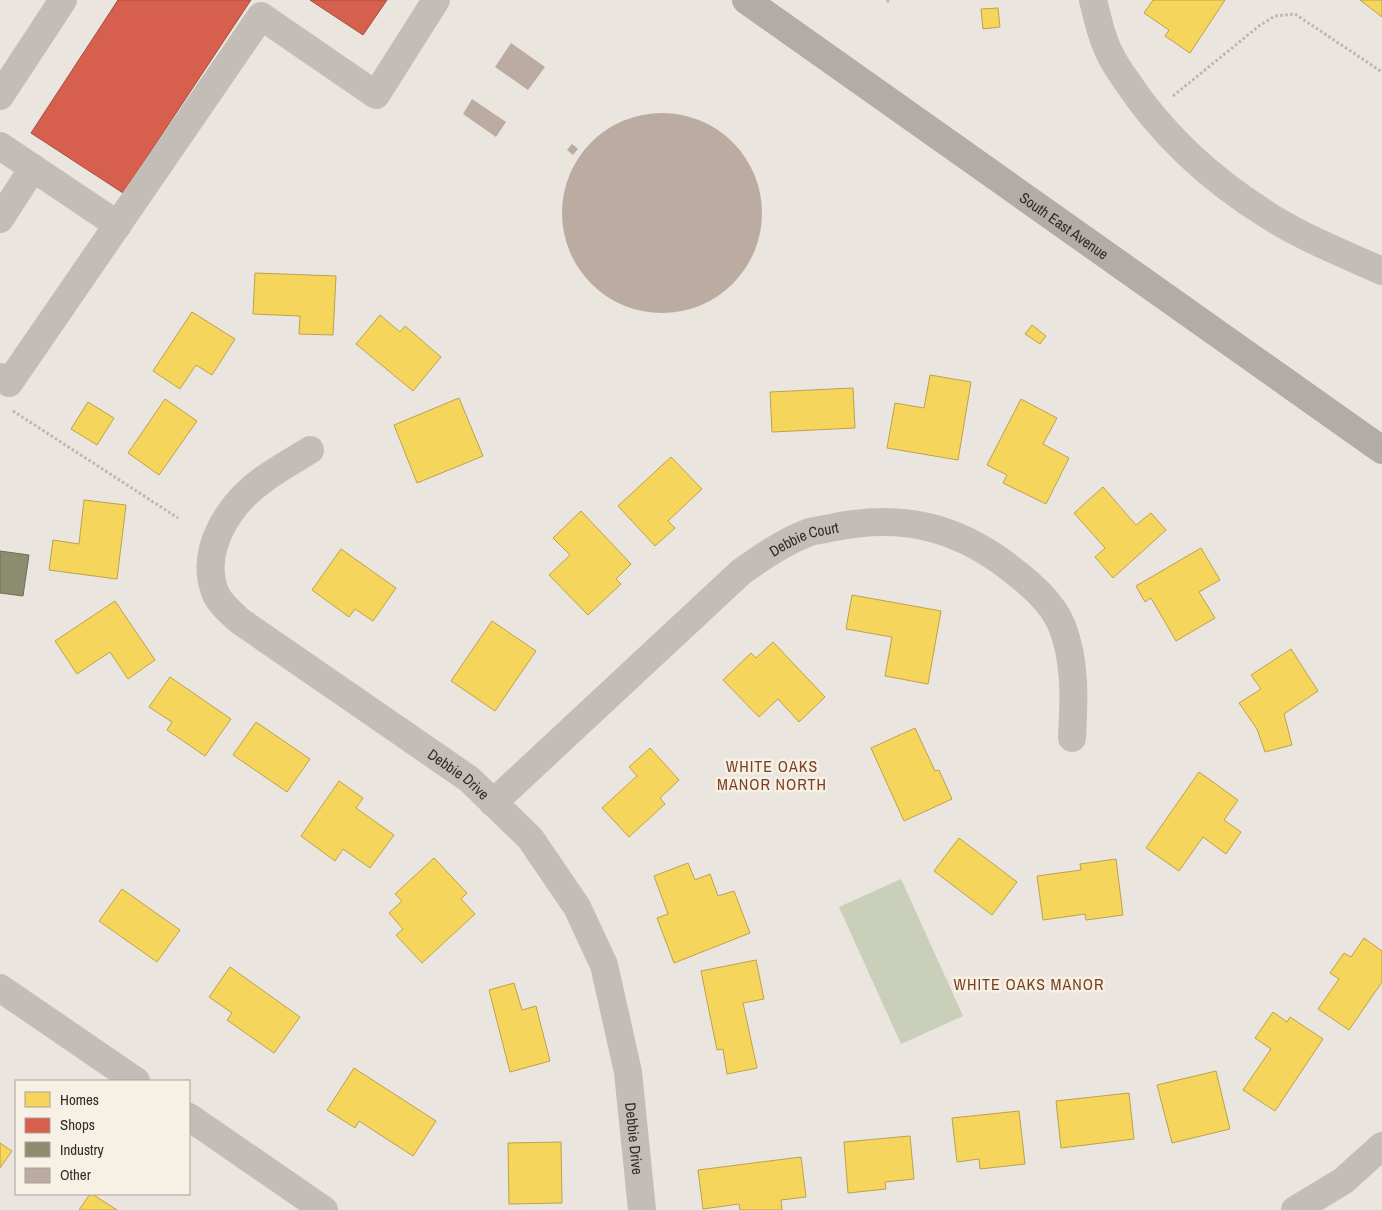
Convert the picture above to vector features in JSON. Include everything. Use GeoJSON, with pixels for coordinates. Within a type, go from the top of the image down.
{"type":"FeatureCollection","features":[{"type":"Feature","properties":{"kind":"main road","name":"South East Avenue"},"geometry":{"type":"LineString","coordinates":[[746,0],[1382,450]]}},
{"type":"Feature","properties":{"kind":"street"},"geometry":{"type":"LineString","coordinates":[[0,96],[63,0]]}},
{"type":"Feature","properties":{"kind":"street"},"geometry":{"type":"LineString","coordinates":[[0,377],[10,384],[261,16],[376,95],[436,0]]}},
{"type":"Feature","properties":{"kind":"street"},"geometry":{"type":"LineString","coordinates":[[1093,0],[1099,26],[1117,66],[1150,114],[1199,163],[1269,216],[1338,252],[1382,271]]}},
{"type":"Feature","properties":{"kind":"street"},"geometry":{"type":"LineString","coordinates":[[0,146],[118,225]]}},
{"type":"Feature","properties":{"kind":"street"},"geometry":{"type":"LineString","coordinates":[[0,219],[33,168]]}},
{"type":"Feature","properties":{"kind":"street","name":"Debbie Drive"},"geometry":{"type":"LineString","coordinates":[[310,450],[263,480],[237,504],[220,527],[211,558],[211,577],[215,594],[227,609],[240,620],[469,780],[530,838],[577,907],[604,965],[628,1072],[642,1210]]}},
{"type":"Feature","properties":{"kind":"street","name":"Debbie Court"},"geometry":{"type":"LineString","coordinates":[[493,803],[741,572],[775,549],[810,532],[852,524],[875,522],[916,524],[954,534],[988,552],[1024,578],[1048,605],[1061,624],[1068,644],[1074,689],[1072,738]]}},
{"type":"Feature","properties":{"kind":"street"},"geometry":{"type":"LineString","coordinates":[[0,988],[135,1080]]}},
{"type":"Feature","properties":{"kind":"street"},"geometry":{"type":"LineString","coordinates":[[190,1119],[324,1210]]}},
{"type":"Feature","properties":{"kind":"street"},"geometry":{"type":"LineString","coordinates":[[1295,1210],[1343,1181],[1382,1146]]}},
{"type":"Feature","properties":{"kind":"path"},"geometry":{"type":"LineString","coordinates":[[1170,98],[1259,26],[1275,16],[1294,14],[1382,72]]}},
{"type":"Feature","properties":{"kind":"path"},"geometry":{"type":"LineString","coordinates":[[8,408],[178,518]]}},
{"type":"Feature","properties":{"kind":"green space"},"geometry":{"type":"Polygon","coordinates":[[[901,879],[963,1016],[901,1044],[839,907],[901,879]]]}},
{"type":"Feature","properties":{"kind":"building: Homes"},"geometry":{"type":"Polygon","coordinates":[[[1153,0],[1225,0],[1190,53],[1165,36],[1169,30],[1144,13],[1153,0]]]}},
{"type":"Feature","properties":{"kind":"building: Homes"},"geometry":{"type":"Polygon","coordinates":[[[1360,0],[1382,0],[1382,17],[1360,0]]]}},
{"type":"Feature","properties":{"kind":"building: Homes"},"geometry":{"type":"Polygon","coordinates":[[[998,8],[1000,27],[983,29],[981,9],[998,8]]]}},
{"type":"Feature","properties":{"kind":"building: Homes"},"geometry":{"type":"Polygon","coordinates":[[[255,273],[336,276],[333,335],[299,334],[300,316],[253,314],[255,273]]]}},
{"type":"Feature","properties":{"kind":"building: Homes"},"geometry":{"type":"Polygon","coordinates":[[[192,312],[235,339],[212,375],[196,365],[180,389],[153,371],[192,312]]]}},
{"type":"Feature","properties":{"kind":"building: Homes"},"geometry":{"type":"Polygon","coordinates":[[[380,315],[400,332],[405,326],[441,357],[413,391],[356,344],[380,315]]]}},
{"type":"Feature","properties":{"kind":"building: Homes"},"geometry":{"type":"Polygon","coordinates":[[[1032,325],[1046,336],[1040,344],[1025,334],[1032,325]]]}},
{"type":"Feature","properties":{"kind":"building: Homes"},"geometry":{"type":"Polygon","coordinates":[[[930,375],[971,382],[958,460],[887,448],[895,403],[924,408],[930,375]]]}},
{"type":"Feature","properties":{"kind":"building: Homes"},"geometry":{"type":"Polygon","coordinates":[[[853,388],[855,428],[772,432],[770,392],[853,388]]]}},
{"type":"Feature","properties":{"kind":"building: Homes"},"geometry":{"type":"Polygon","coordinates":[[[459,398],[483,456],[417,483],[394,425],[459,398]]]}},
{"type":"Feature","properties":{"kind":"building: Homes"},"geometry":{"type":"Polygon","coordinates":[[[165,399],[197,421],[159,475],[128,453],[165,399]]]}},
{"type":"Feature","properties":{"kind":"building: Homes"},"geometry":{"type":"Polygon","coordinates":[[[1021,399],[1057,418],[1043,444],[1069,458],[1046,504],[1003,483],[1007,475],[987,465],[1021,399]]]}},
{"type":"Feature","properties":{"kind":"building: Homes"},"geometry":{"type":"Polygon","coordinates":[[[88,402],[114,418],[97,445],[71,429],[88,402]]]}},
{"type":"Feature","properties":{"kind":"building: Homes"},"geometry":{"type":"Polygon","coordinates":[[[671,457],[702,489],[668,521],[675,528],[655,546],[618,506],[671,457]]]}},
{"type":"Feature","properties":{"kind":"building: Homes"},"geometry":{"type":"Polygon","coordinates":[[[1103,487],[1136,525],[1151,513],[1166,530],[1113,578],[1095,557],[1105,548],[1074,513],[1103,487]]]}},
{"type":"Feature","properties":{"kind":"building: Homes"},"geometry":{"type":"Polygon","coordinates":[[[84,500],[126,505],[117,579],[49,570],[53,540],[79,544],[84,500]]]}},
{"type":"Feature","properties":{"kind":"building: Homes"},"geometry":{"type":"Polygon","coordinates":[[[581,511],[631,564],[616,579],[621,584],[588,615],[549,575],[570,555],[553,538],[581,511]]]}},
{"type":"Feature","properties":{"kind":"building: Homes"},"geometry":{"type":"Polygon","coordinates":[[[1201,548],[1220,580],[1199,592],[1215,618],[1176,641],[1151,598],[1145,602],[1136,586],[1201,548]]]}},
{"type":"Feature","properties":{"kind":"building: Homes"},"geometry":{"type":"Polygon","coordinates":[[[341,549],[396,588],[373,621],[355,609],[349,617],[312,590],[341,549]]]}},
{"type":"Feature","properties":{"kind":"building: Homes"},"geometry":{"type":"Polygon","coordinates":[[[852,595],[941,611],[928,684],[885,676],[892,637],[846,629],[852,595]]]}},
{"type":"Feature","properties":{"kind":"building: Homes"},"geometry":{"type":"Polygon","coordinates":[[[115,601],[155,660],[128,679],[110,652],[77,674],[55,641],[115,601]]]}},
{"type":"Feature","properties":{"kind":"building: Homes"},"geometry":{"type":"Polygon","coordinates":[[[492,621],[536,651],[495,711],[451,681],[492,621]]]}},
{"type":"Feature","properties":{"kind":"building: Homes"},"geometry":{"type":"Polygon","coordinates":[[[773,642],[825,697],[799,722],[778,699],[759,717],[723,680],[751,653],[756,658],[773,642]]]}},
{"type":"Feature","properties":{"kind":"building: Homes"},"geometry":{"type":"Polygon","coordinates":[[[1291,649],[1318,691],[1284,714],[1292,745],[1265,752],[1257,729],[1239,703],[1261,689],[1251,675],[1291,649]]]}},
{"type":"Feature","properties":{"kind":"building: Homes"},"geometry":{"type":"Polygon","coordinates":[[[170,677],[231,719],[205,756],[167,730],[172,722],[149,707],[170,677]]]}},
{"type":"Feature","properties":{"kind":"building: Homes"},"geometry":{"type":"Polygon","coordinates":[[[256,722],[310,759],[287,792],[233,755],[256,722]]]}},
{"type":"Feature","properties":{"kind":"building: Homes"},"geometry":{"type":"Polygon","coordinates":[[[915,728],[935,771],[939,770],[952,799],[904,821],[871,748],[915,728]]]}},
{"type":"Feature","properties":{"kind":"building: Homes"},"geometry":{"type":"Polygon","coordinates":[[[650,748],[679,780],[660,798],[665,804],[629,837],[602,808],[637,776],[629,767],[650,748]]]}},
{"type":"Feature","properties":{"kind":"building: Homes"},"geometry":{"type":"Polygon","coordinates":[[[1199,772],[1238,800],[1224,820],[1241,832],[1226,854],[1203,837],[1179,871],[1146,848],[1199,772]]]}},
{"type":"Feature","properties":{"kind":"building: Homes"},"geometry":{"type":"Polygon","coordinates":[[[339,781],[363,798],[356,808],[394,835],[370,868],[343,849],[335,861],[301,836],[339,781]]]}},
{"type":"Feature","properties":{"kind":"building: Homes"},"geometry":{"type":"Polygon","coordinates":[[[959,838],[1017,882],[992,915],[934,871],[959,838]]]}},
{"type":"Feature","properties":{"kind":"building: Homes"},"geometry":{"type":"Polygon","coordinates":[[[434,858],[467,893],[461,899],[475,914],[422,963],[396,935],[403,929],[389,913],[402,901],[395,894],[434,858]]]}},
{"type":"Feature","properties":{"kind":"building: Homes"},"geometry":{"type":"Polygon","coordinates":[[[1116,859],[1123,915],[1086,920],[1085,914],[1043,920],[1037,876],[1081,870],[1080,864],[1116,859]]]}},
{"type":"Feature","properties":{"kind":"building: Homes"},"geometry":{"type":"Polygon","coordinates":[[[688,863],[695,880],[710,874],[718,896],[734,891],[750,933],[674,963],[657,918],[668,914],[654,876],[688,863]]]}},
{"type":"Feature","properties":{"kind":"building: Homes"},"geometry":{"type":"Polygon","coordinates":[[[122,889],[180,930],[157,962],[99,921],[122,889]]]}},
{"type":"Feature","properties":{"kind":"building: Homes"},"geometry":{"type":"Polygon","coordinates":[[[1364,938],[1382,951],[1382,982],[1349,1030],[1318,1009],[1339,979],[1330,973],[1344,953],[1351,957],[1364,938]]]}},
{"type":"Feature","properties":{"kind":"building: Homes"},"geometry":{"type":"Polygon","coordinates":[[[756,960],[764,999],[743,1003],[757,1068],[727,1074],[723,1049],[717,1050],[701,971],[756,960]]]}},
{"type":"Feature","properties":{"kind":"building: Homes"},"geometry":{"type":"Polygon","coordinates":[[[230,967],[300,1017],[274,1053],[227,1020],[232,1013],[209,997],[230,967]]]}},
{"type":"Feature","properties":{"kind":"building: Homes"},"geometry":{"type":"Polygon","coordinates":[[[514,983],[522,1010],[536,1006],[550,1061],[510,1072],[489,990],[514,983]]]}},
{"type":"Feature","properties":{"kind":"building: Homes"},"geometry":{"type":"Polygon","coordinates":[[[1273,1012],[1287,1022],[1290,1017],[1323,1039],[1275,1111],[1243,1090],[1271,1049],[1255,1038],[1273,1012]]]}},
{"type":"Feature","properties":{"kind":"building: Homes"},"geometry":{"type":"Polygon","coordinates":[[[354,1068],[436,1121],[413,1156],[359,1121],[355,1128],[327,1110],[354,1068]]]}},
{"type":"Feature","properties":{"kind":"building: Homes"},"geometry":{"type":"Polygon","coordinates":[[[1216,1071],[1230,1129],[1172,1143],[1157,1085],[1216,1071]]]}},
{"type":"Feature","properties":{"kind":"building: Homes"},"geometry":{"type":"Polygon","coordinates":[[[1129,1093],[1134,1139],[1061,1148],[1056,1101],[1129,1093]]]}},
{"type":"Feature","properties":{"kind":"building: Homes"},"geometry":{"type":"Polygon","coordinates":[[[1019,1111],[1025,1164],[980,1169],[979,1159],[957,1162],[952,1118],[1019,1111]]]}},
{"type":"Feature","properties":{"kind":"building: Homes"},"geometry":{"type":"Polygon","coordinates":[[[910,1136],[914,1179],[885,1182],[886,1189],[848,1193],[844,1142],[910,1136]]]}},
{"type":"Feature","properties":{"kind":"building: Homes"},"geometry":{"type":"Polygon","coordinates":[[[561,1142],[562,1203],[509,1204],[508,1143],[561,1142]]]}},
{"type":"Feature","properties":{"kind":"building: Homes"},"geometry":{"type":"Polygon","coordinates":[[[0,1143],[12,1151],[0,1168],[0,1143]]]}},
{"type":"Feature","properties":{"kind":"building: Homes"},"geometry":{"type":"Polygon","coordinates":[[[801,1157],[806,1197],[781,1200],[782,1210],[740,1210],[739,1204],[703,1209],[698,1170],[801,1157]]]}},
{"type":"Feature","properties":{"kind":"building: Homes"},"geometry":{"type":"Polygon","coordinates":[[[89,1195],[94,1195],[117,1210],[79,1210],[89,1195]]]}},
{"type":"Feature","properties":{"kind":"building: Shops"},"geometry":{"type":"Polygon","coordinates":[[[118,0],[251,0],[123,193],[31,133],[118,0]]]}},
{"type":"Feature","properties":{"kind":"building: Shops"},"geometry":{"type":"Polygon","coordinates":[[[310,0],[387,0],[363,35],[310,0]]]}},
{"type":"Feature","properties":{"kind":"building: Industry"},"geometry":{"type":"Polygon","coordinates":[[[0,551],[29,555],[23,596],[0,593],[0,551]]]}},
{"type":"Feature","properties":{"kind":"building: Other"},"geometry":{"type":"Polygon","coordinates":[[[511,43],[545,67],[528,90],[495,67],[511,43]]]}},
{"type":"Feature","properties":{"kind":"building: Other"},"geometry":{"type":"Polygon","coordinates":[[[472,99],[506,122],[496,137],[463,114],[472,99]]]}},
{"type":"Feature","properties":{"kind":"building: Other"},"geometry":{"type":"Polygon","coordinates":[[[662,113],[681,115],[700,121],[717,130],[733,142],[745,158],[754,175],[760,194],[762,213],[760,232],[754,251],[745,268],[733,284],[717,296],[700,305],[681,311],[662,313],[643,311],[624,305],[607,296],[591,284],[579,268],[570,251],[564,232],[562,213],[564,194],[570,175],[579,158],[591,142],[607,130],[624,121],[643,115],[662,113]]]}},
{"type":"Feature","properties":{"kind":"building: Other"},"geometry":{"type":"Polygon","coordinates":[[[572,144],[578,149],[573,155],[567,150],[572,144]]]}},
{"type":"Feature","properties":{"kind":"district","name":"WHITE OAKS MANOR NORTH"},"geometry":{"type":"Point","coordinates":[772,775]}},
{"type":"Feature","properties":{"kind":"district","name":"WHITE OAKS MANOR"},"geometry":{"type":"Point","coordinates":[1029,984]}}]}
